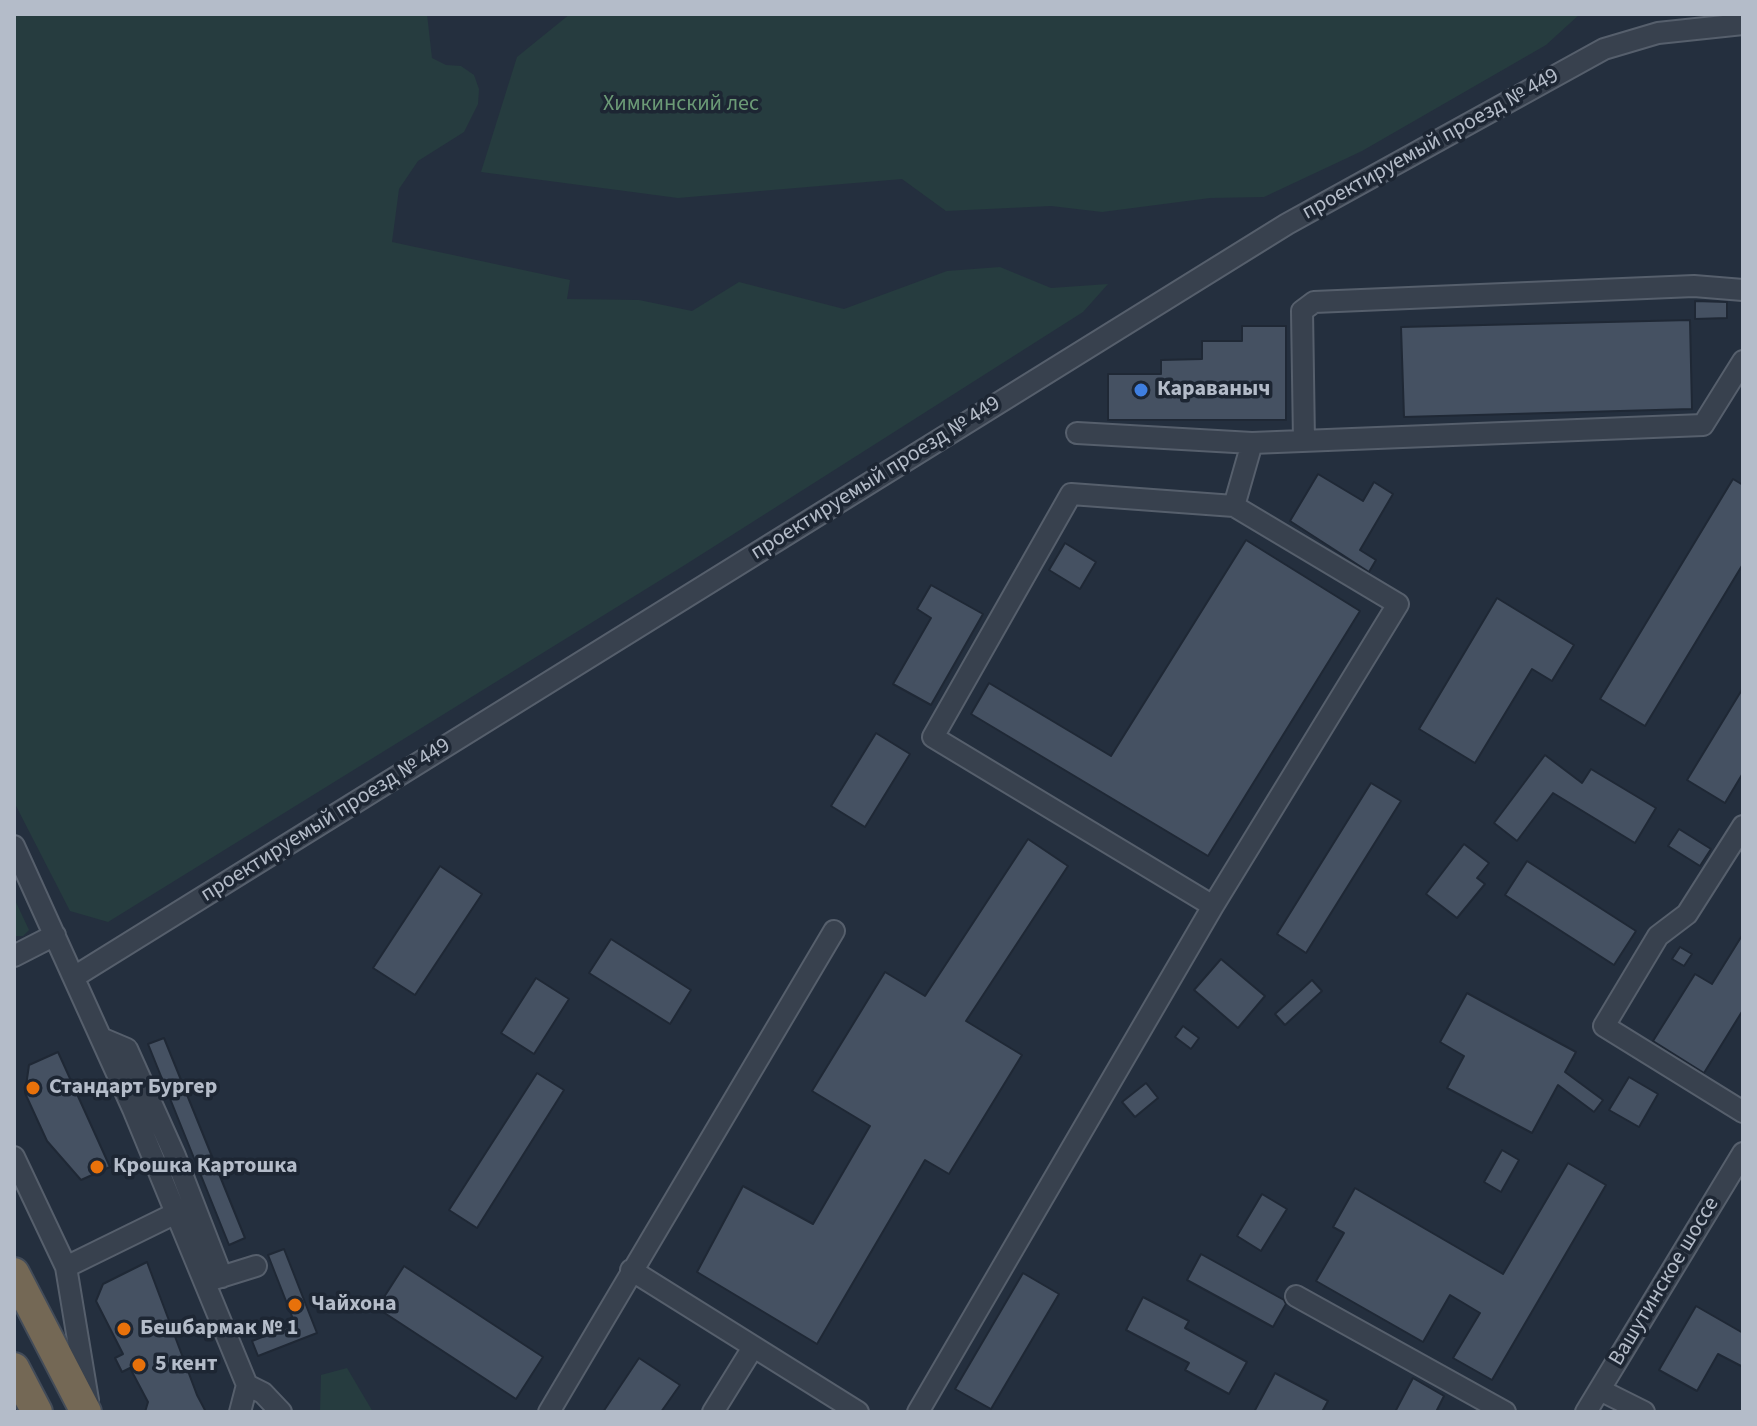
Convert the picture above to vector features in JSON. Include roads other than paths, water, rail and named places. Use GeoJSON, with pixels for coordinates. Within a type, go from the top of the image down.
{"type":"FeatureCollection","features":[{"type":"Feature","properties":{"kind":"highway"},"geometry":{"type":"LineString","coordinates":[[14,1273],[88,1412]]}},
{"type":"Feature","properties":{"kind":"highway"},"geometry":{"type":"LineString","coordinates":[[14,1368],[37,1412]]}},
{"type":"Feature","properties":{"kind":"street","name":"проектируемый проезд № 449"},"geometry":{"type":"LineString","coordinates":[[74,977],[1287,224],[1604,49],[1699,20],[1743,24]]}},
{"type":"Feature","properties":{"kind":"street"},"geometry":{"type":"LineString","coordinates":[[1304,441],[1302,311],[1314,302],[1694,286],[1743,290]]}},
{"type":"Feature","properties":{"kind":"street"},"geometry":{"type":"LineString","coordinates":[[1077,433],[1252,443],[1703,425],[1743,361]]}},
{"type":"Feature","properties":{"kind":"street"},"geometry":{"type":"LineString","coordinates":[[1234,506],[1252,443]]}},
{"type":"Feature","properties":{"kind":"street"},"geometry":{"type":"LineString","coordinates":[[918,1412],[1213,906],[1398,604],[1234,506],[1071,494],[933,737],[1213,906]]}},
{"type":"Feature","properties":{"kind":"street"},"geometry":{"type":"LineString","coordinates":[[1743,826],[1687,914],[1658,936],[1604,1026],[1743,1112]]}},
{"type":"Feature","properties":{"kind":"street"},"geometry":{"type":"LineString","coordinates":[[14,846],[101,1038],[174,1214],[213,1280]]}},
{"type":"Feature","properties":{"kind":"street"},"geometry":{"type":"LineString","coordinates":[[549,1412],[834,931]]}},
{"type":"Feature","properties":{"kind":"street"},"geometry":{"type":"LineString","coordinates":[[14,956],[55,935]]}},
{"type":"Feature","properties":{"kind":"street"},"geometry":{"type":"LineString","coordinates":[[101,1038],[127,1049],[175,1156],[247,1385],[241,1411]]}},
{"type":"Feature","properties":{"kind":"street","name":"Вашутинское шоссе"},"geometry":{"type":"LineString","coordinates":[[1586,1412],[1743,1153]]}},
{"type":"Feature","properties":{"kind":"street"},"geometry":{"type":"LineString","coordinates":[[14,1157],[66,1267],[88,1412]]}},
{"type":"Feature","properties":{"kind":"street"},"geometry":{"type":"LineString","coordinates":[[66,1267],[174,1214]]}},
{"type":"Feature","properties":{"kind":"street"},"geometry":{"type":"LineString","coordinates":[[213,1280],[256,1266]]}},
{"type":"Feature","properties":{"kind":"street"},"geometry":{"type":"LineString","coordinates":[[631,1270],[752,1349],[858,1412]]}},
{"type":"Feature","properties":{"kind":"street"},"geometry":{"type":"LineString","coordinates":[[1296,1296],[1505,1412]]}},
{"type":"Feature","properties":{"kind":"street"},"geometry":{"type":"LineString","coordinates":[[713,1412],[752,1349]]}},
{"type":"Feature","properties":{"kind":"street"},"geometry":{"type":"LineString","coordinates":[[247,1385],[263,1393],[281,1412]]}},
{"type":"Feature","properties":{"kind":"street"},"geometry":{"type":"LineString","coordinates":[[1600,1390],[1644,1412]]}},
{"type":"Feature","properties":{"kind":"place","name":"Караваныч"},"geometry":{"type":"Point","coordinates":[1141,390]}},
{"type":"Feature","properties":{"kind":"place","name":"Стандарт Бургер"},"geometry":{"type":"Point","coordinates":[33,1088]}},
{"type":"Feature","properties":{"kind":"place","name":"Крошка Картошка"},"geometry":{"type":"Point","coordinates":[97,1167]}},
{"type":"Feature","properties":{"kind":"place","name":"Чайхона"},"geometry":{"type":"Point","coordinates":[295,1305]}},
{"type":"Feature","properties":{"kind":"place","name":"Бешбармак № 1"},"geometry":{"type":"Point","coordinates":[124,1329]}},
{"type":"Feature","properties":{"kind":"place","name":"5 кент"},"geometry":{"type":"Point","coordinates":[139,1365]}},
{"type":"Feature","properties":{"kind":"park label","name":"Химкинский лес"},"geometry":{"type":"Point","coordinates":[681,105]}}]}
